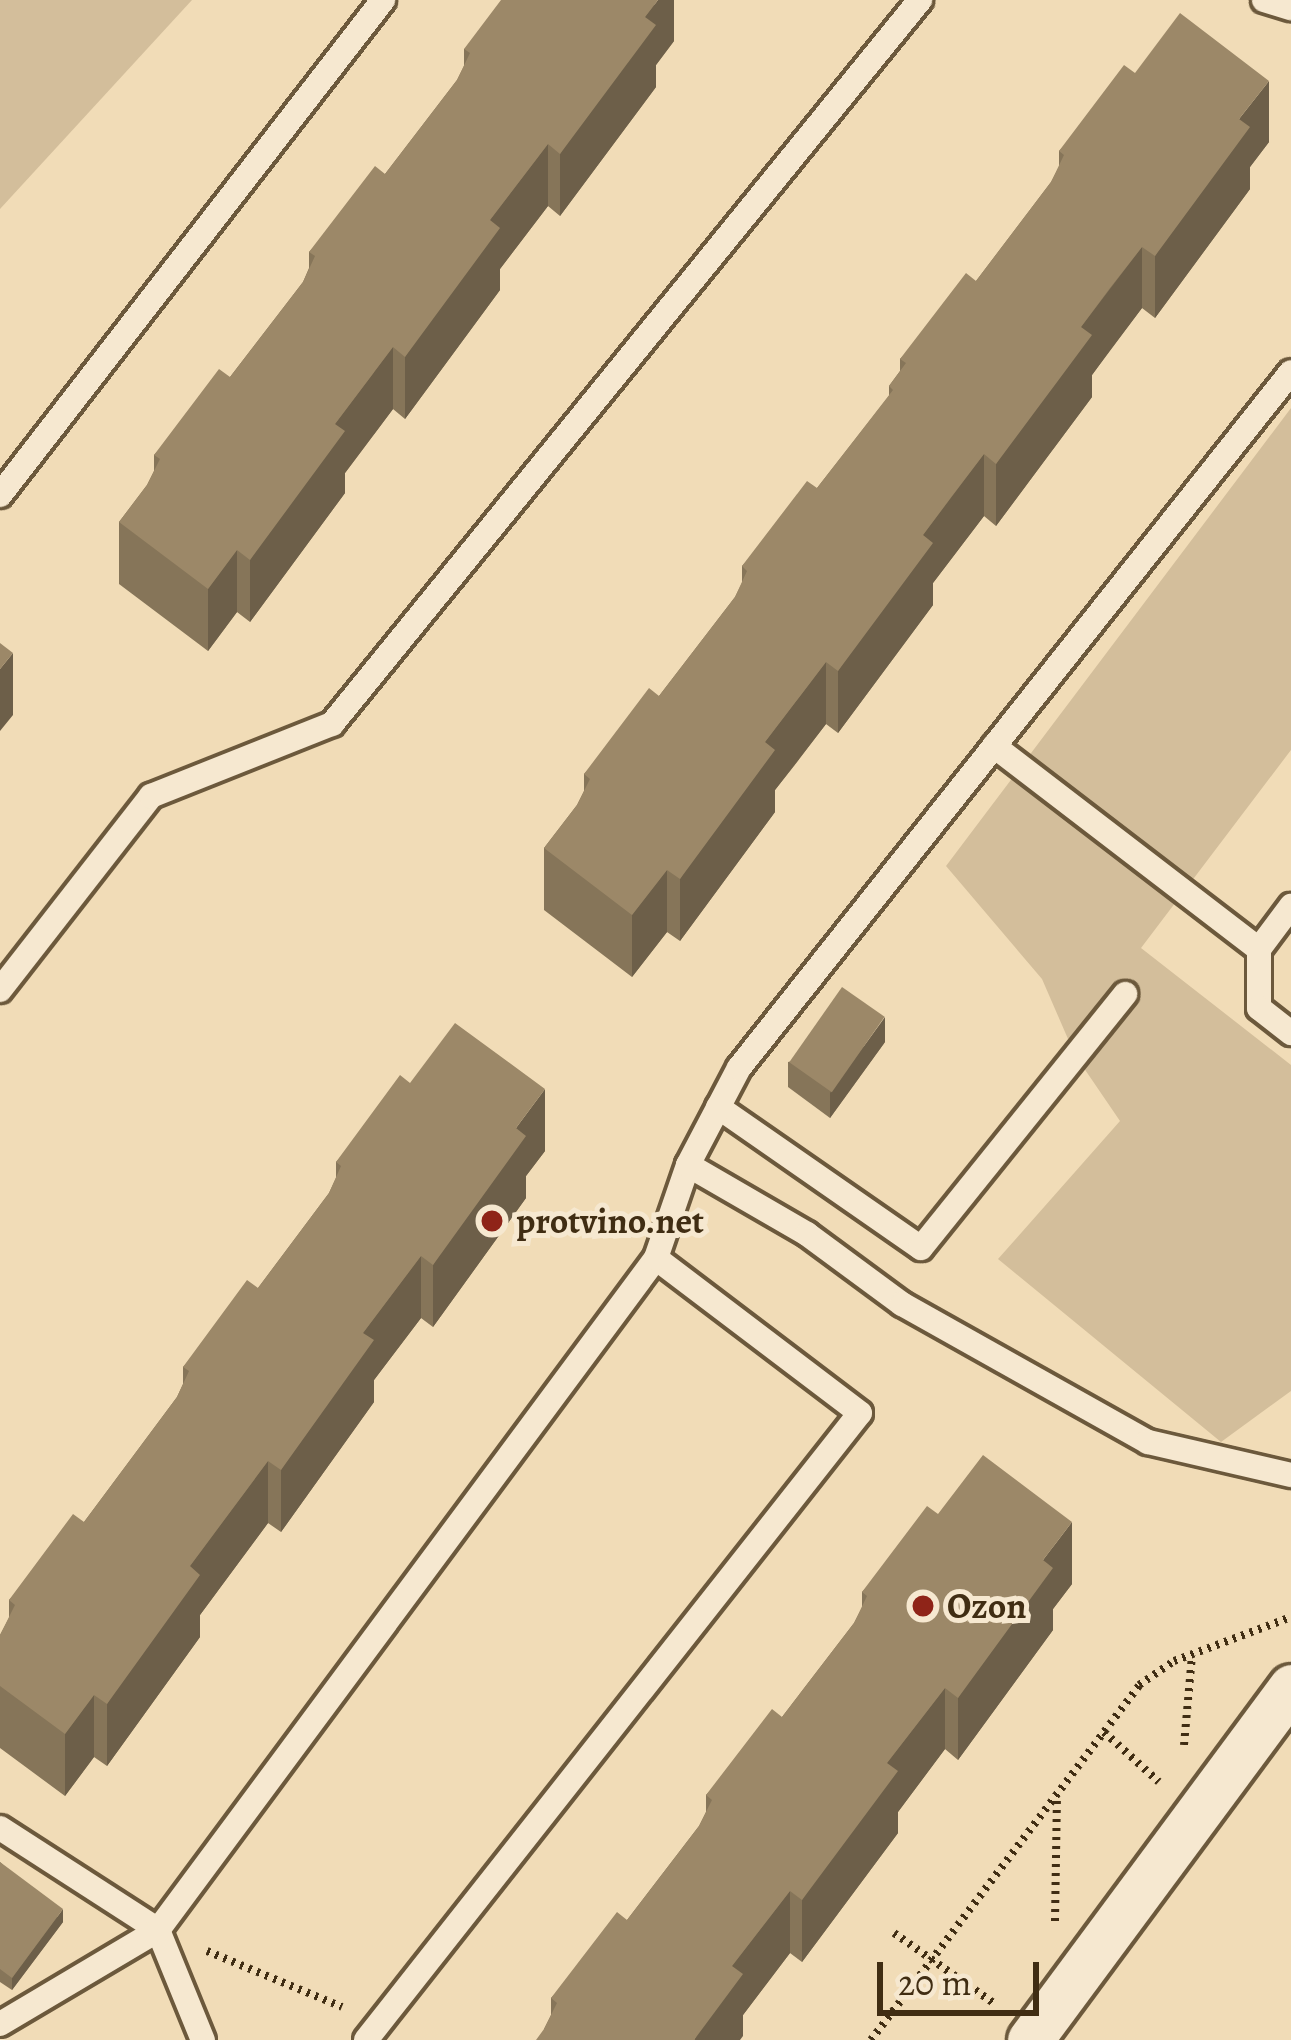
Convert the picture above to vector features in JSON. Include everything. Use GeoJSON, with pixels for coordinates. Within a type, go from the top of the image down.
{"type":"FeatureCollection","features":[{"type":"Feature","properties":{"kind":"street"},"geometry":{"type":"LineString","coordinates":[[1039,2026],[1291,1687]]}},
{"type":"Feature","properties":{"kind":"lane"},"geometry":{"type":"LineString","coordinates":[[0,495],[383,0]]}},
{"type":"Feature","properties":{"kind":"lane"},"geometry":{"type":"LineString","coordinates":[[0,990],[152,796],[332,724],[920,0]]}},
{"type":"Feature","properties":{"kind":"lane"},"geometry":{"type":"LineString","coordinates":[[1264,0],[1291,8]]}},
{"type":"Feature","properties":{"kind":"lane"},"geometry":{"type":"LineString","coordinates":[[0,2024],[158,1930],[656,1258],[688,1165],[739,1068],[1291,372]]}},
{"type":"Feature","properties":{"kind":"lane"},"geometry":{"type":"LineString","coordinates":[[994,746],[1259,949]]}},
{"type":"Feature","properties":{"kind":"lane"},"geometry":{"type":"LineString","coordinates":[[1291,906],[1259,949],[1258,1008],[1291,1033]]}},
{"type":"Feature","properties":{"kind":"lane"},"geometry":{"type":"LineString","coordinates":[[718,1107],[921,1247],[1125,994]]}},
{"type":"Feature","properties":{"kind":"lane"},"geometry":{"type":"LineString","coordinates":[[688,1165],[807,1234],[902,1304],[1148,1442],[1291,1474]]}},
{"type":"Feature","properties":{"kind":"lane"},"geometry":{"type":"LineString","coordinates":[[373,2031],[860,1413],[656,1258]]}},
{"type":"Feature","properties":{"kind":"lane"},"geometry":{"type":"LineString","coordinates":[[0,1828],[158,1930],[203,2040]]}},
{"type":"Feature","properties":{"kind":"path"},"geometry":{"type":"LineString","coordinates":[[871,2040],[1139,1685],[1174,1661],[1291,1617]]}},
{"type":"Feature","properties":{"kind":"path"},"geometry":{"type":"LineString","coordinates":[[1104,1732],[1195,1816]]}},
{"type":"Feature","properties":{"kind":"path"},"geometry":{"type":"LineString","coordinates":[[894,1933],[1039,2026],[1057,1795]]}},
{"type":"Feature","properties":{"kind":"path"},"geometry":{"type":"LineString","coordinates":[[158,1930],[373,2031]]}},
{"type":"Feature","properties":{"kind":"shaded area"},"geometry":{"type":"Polygon","coordinates":[[[0,0],[192,0],[0,209],[0,0]]]}},
{"type":"Feature","properties":{"kind":"shaded area"},"geometry":{"type":"Polygon","coordinates":[[[1291,408],[1291,750],[1141,948],[1291,1065],[1291,1391],[1221,1442],[998,1259],[1120,1121],[1075,1055],[1042,979],[946,866],[1291,408]]]}},
{"type":"Feature","properties":{"kind":"building"},"geometry":{"type":"Polygon","coordinates":[[[501,0],[658,0],[645,17],[656,25],[560,154],[548,144],[490,220],[500,228],[405,357],[393,347],[335,424],[345,431],[250,560],[237,550],[208,589],[119,522],[147,485],[160,459],[154,455],[219,369],[230,377],[303,282],[315,256],[309,252],[375,166],[385,174],[457,80],[470,53],[464,49],[501,0]]]}},
{"type":"Feature","properties":{"kind":"building"},"geometry":{"type":"Polygon","coordinates":[[[1180,13],[1269,81],[1239,119],[1250,127],[1155,256],[1142,247],[1110,288],[1081,327],[1092,335],[996,464],[984,454],[952,496],[923,535],[933,543],[838,671],[826,662],[765,742],[775,750],[680,879],[667,870],[632,915],[544,848],[577,805],[590,779],[584,774],[649,688],[659,696],[735,597],[747,571],[742,566],[807,481],[817,488],[893,390],[889,386],[906,363],[900,359],[966,273],[976,281],[1051,182],[1064,155],[1059,151],[1124,65],[1135,73],[1180,13]]]}},
{"type":"Feature","properties":{"kind":"building"},"geometry":{"type":"Polygon","coordinates":[[[0,643],[13,653],[0,669],[0,643]]]}},
{"type":"Feature","properties":{"kind":"building"},"geometry":{"type":"Polygon","coordinates":[[[842,987],[885,1017],[832,1092],[789,1062],[842,987]]]}},
{"type":"Feature","properties":{"kind":"building"},"geometry":{"type":"Polygon","coordinates":[[[455,1023],[545,1089],[516,1128],[526,1136],[433,1265],[421,1256],[363,1333],[374,1340],[281,1470],[268,1461],[190,1566],[200,1575],[107,1704],[94,1695],[65,1734],[0,1686],[0,1635],[15,1605],[9,1600],[73,1514],[84,1522],[177,1397],[189,1371],[183,1367],[247,1280],[258,1288],[329,1193],[341,1166],[336,1162],[400,1075],[410,1083],[455,1023]]]}},
{"type":"Feature","properties":{"kind":"building"},"geometry":{"type":"Polygon","coordinates":[[[983,1455],[1072,1522],[1043,1560],[1053,1568],[958,1698],[945,1688],[887,1763],[898,1771],[802,1900],[790,1891],[732,1966],[743,1974],[694,2040],[536,2040],[557,2003],[551,1998],[617,1912],[627,1920],[699,1826],[712,1800],[706,1795],[772,1709],[782,1717],[854,1623],[867,1596],[862,1592],[927,1506],[938,1514],[983,1455]]]}},
{"type":"Feature","properties":{"kind":"building"},"geometry":{"type":"Polygon","coordinates":[[[0,1862],[63,1909],[12,1978],[0,1969],[0,1862]]]}},
{"type":"Feature","properties":{"kind":"place","name":"protvino.net"},"geometry":{"type":"Point","coordinates":[492,1221]}},
{"type":"Feature","properties":{"kind":"place","name":"Ozon"},"geometry":{"type":"Point","coordinates":[923,1606]}}]}
